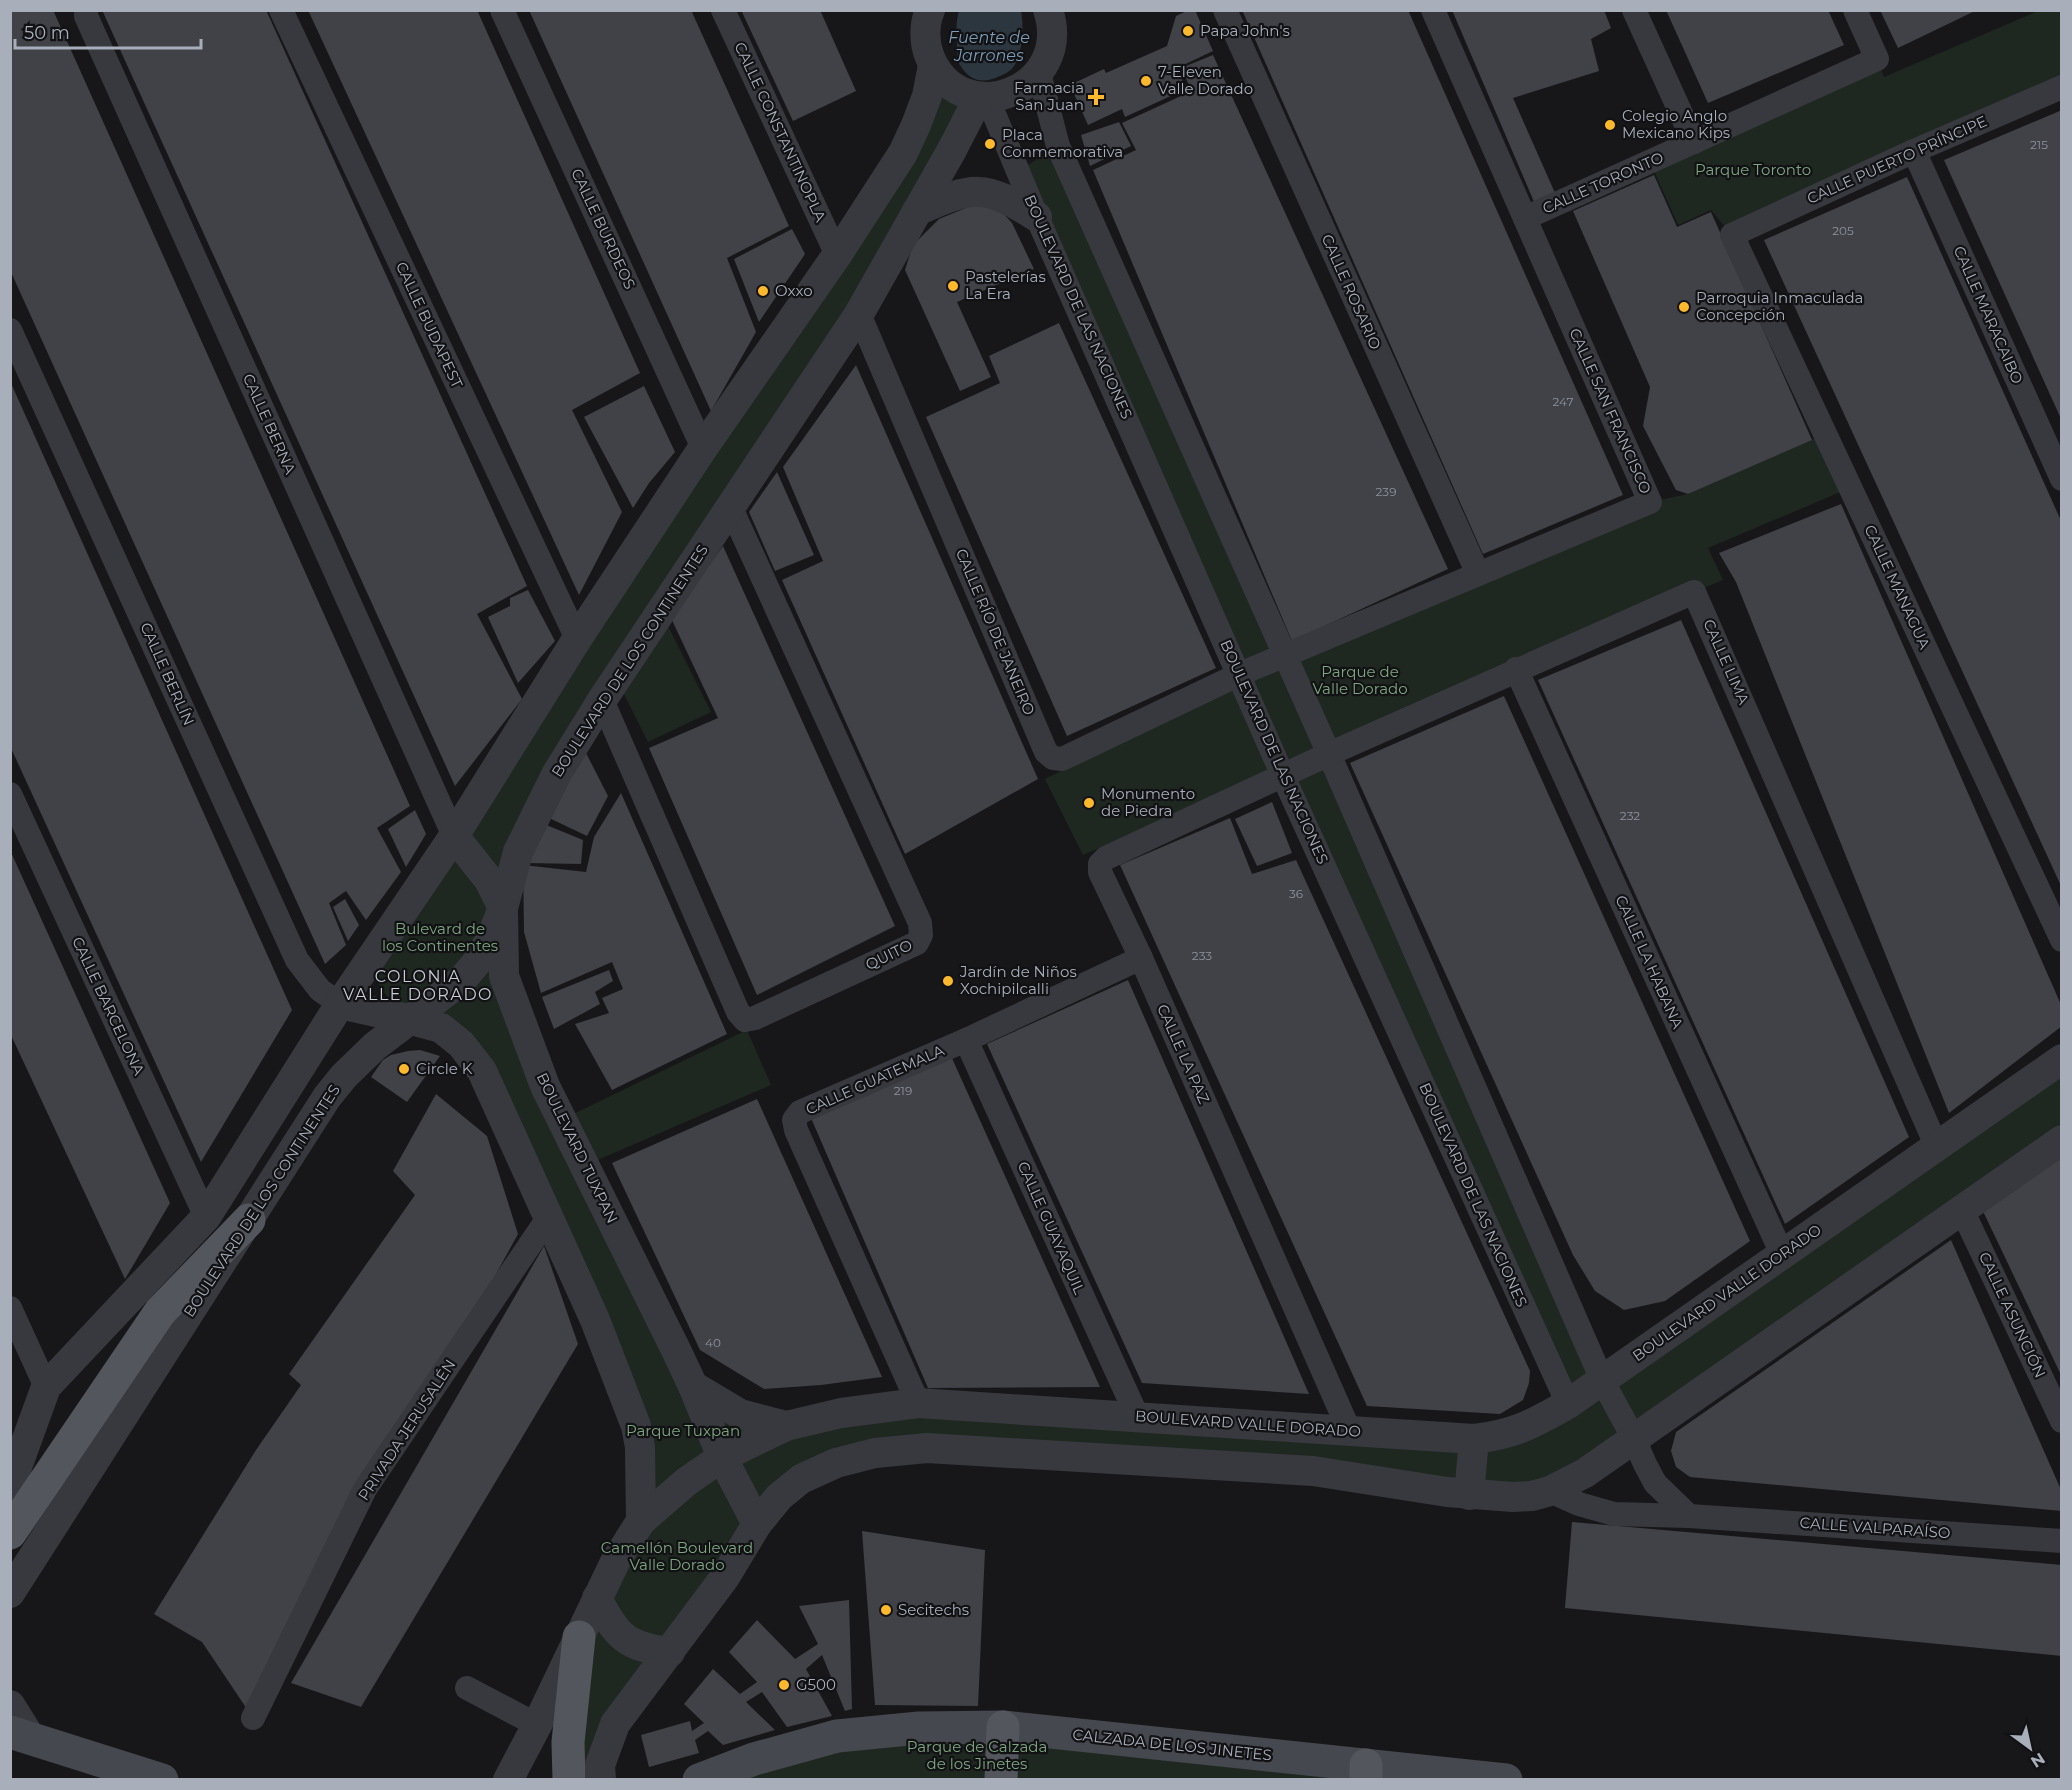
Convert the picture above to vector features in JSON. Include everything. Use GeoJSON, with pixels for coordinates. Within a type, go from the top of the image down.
{"type":"FeatureCollection","features":[{"type":"Feature","properties":{"kind":"main road"},"geometry":{"type":"LineString","coordinates":[[10,1533],[160,1312],[249,1220]]}},
{"type":"Feature","properties":{"kind":"main road"},"geometry":{"type":"LineString","coordinates":[[569,1779],[568,1742],[579,1637]]}},
{"type":"Feature","properties":{"kind":"main road"},"geometry":{"type":"LineString","coordinates":[[1000,1779],[1003,1727]]}},
{"type":"Feature","properties":{"kind":"main road","name":"CALZADA DE LOS JINETES"},"geometry":{"type":"LineString","coordinates":[[699,1779],[754,1759],[837,1736],[919,1728],[1003,1727],[1366,1772],[1506,1779]]}},
{"type":"Feature","properties":{"kind":"main road"},"geometry":{"type":"LineString","coordinates":[[21,1736],[162,1779]]}},
{"type":"Feature","properties":{"kind":"street","name":"CALLE BERNA"},"geometry":{"type":"LineString","coordinates":[[86,10],[86,16],[454,837]]}},
{"type":"Feature","properties":{"kind":"street","name":"CALLE BUDAPEST"},"geometry":{"type":"LineString","coordinates":[[281,10],[577,639]]}},
{"type":"Feature","properties":{"kind":"street","name":"CALLE BURDEOS"},"geometry":{"type":"LineString","coordinates":[[502,10],[703,448]]}},
{"type":"Feature","properties":{"kind":"street","name":"CALLE CONSTANTINOPLA"},"geometry":{"type":"LineString","coordinates":[[723,10],[837,255]]}},
{"type":"Feature","properties":{"kind":"street"},"geometry":{"type":"LineString","coordinates":[[930,10],[925,32],[927,49],[933,65],[952,86],[965,93],[983,97],[1006,95],[1024,86],[1039,73],[1051,48],[1052,21],[1048,10]]}},
{"type":"Feature","properties":{"kind":"street","name":"CALLE ROSARIO"},"geometry":{"type":"LineString","coordinates":[[1225,10],[1478,574]]}},
{"type":"Feature","properties":{"kind":"street","name":"CALLE SAN FRANCISCO"},"geometry":{"type":"LineString","coordinates":[[1240,674],[1650,502],[1433,10]]}},
{"type":"Feature","properties":{"kind":"street"},"geometry":{"type":"LineString","coordinates":[[1634,10],[1694,142]]}},
{"type":"Feature","properties":{"kind":"street","name":"CALLE TORONTO"},"geometry":{"type":"LineString","coordinates":[[1525,218],[1877,59],[1855,10]]}},
{"type":"Feature","properties":{"kind":"street"},"geometry":{"type":"LineString","coordinates":[[10,1486],[45,1387],[206,1217],[340,1004],[454,837],[577,639],[703,448],[837,255],[903,153],[927,96],[933,65]]}},
{"type":"Feature","properties":{"kind":"street"},"geometry":{"type":"LineString","coordinates":[[1039,73],[1058,146],[1329,754],[1602,1380],[1655,1483],[1689,1516]]}},
{"type":"Feature","properties":{"kind":"street","name":"CALLE PUERTO PRÍNCIPE"},"geometry":{"type":"LineString","coordinates":[[1732,235],[1914,151],[2061,87]]}},
{"type":"Feature","properties":{"kind":"street","name":"BOULEVARD DE LOS CONTINENTES"},"geometry":{"type":"LineString","coordinates":[[10,1593],[327,1096],[351,1068],[408,1019],[462,980],[477,962],[491,938],[503,908],[518,852],[557,773],[602,700],[859,314],[983,97]]}},
{"type":"Feature","properties":{"kind":"street","name":"BOULEVARD DE LAS NACIONES"},"geometry":{"type":"LineString","coordinates":[[983,97],[1284,776],[1568,1404]]}},
{"type":"Feature","properties":{"kind":"street","name":"CALLE MARACAIBO"},"geometry":{"type":"LineString","coordinates":[[1914,151],[2061,479]]}},
{"type":"Feature","properties":{"kind":"street"},"geometry":{"type":"LineString","coordinates":[[918,211],[954,195],[974,191],[993,194],[1011,201],[1037,217]]}},
{"type":"Feature","properties":{"kind":"street","name":"CALLE MANAGUA"},"geometry":{"type":"LineString","coordinates":[[1732,235],[2061,940]]}},
{"type":"Feature","properties":{"kind":"street","name":"CALLE RÍO DE JANEIRO"},"geometry":{"type":"LineString","coordinates":[[859,314],[1046,752],[1053,758],[1062,759],[1240,674]]}},
{"type":"Feature","properties":{"kind":"street","name":"CALLE BERLÍN"},"geometry":{"type":"LineString","coordinates":[[10,330],[297,960],[320,990],[340,1004]]}},
{"type":"Feature","properties":{"kind":"street","name":"QUITO"},"geometry":{"type":"LineString","coordinates":[[602,700],[738,1012],[745,1020],[756,1018],[917,943],[921,935],[920,923],[730,506]]}},
{"type":"Feature","properties":{"kind":"street","name":"CALLE LIMA"},"geometry":{"type":"LineString","coordinates":[[1284,776],[1516,669],[1695,592],[1936,1145]]}},
{"type":"Feature","properties":{"kind":"street","name":"CALLE LA HABANA"},"geometry":{"type":"LineString","coordinates":[[1516,669],[1782,1254]]}},
{"type":"Feature","properties":{"kind":"street","name":"CALLE LA PAZ"},"geometry":{"type":"LineString","coordinates":[[1284,776],[1106,858],[1100,864],[1100,872],[1141,958],[1349,1430]]}},
{"type":"Feature","properties":{"kind":"street","name":"CALLE BARCELONA"},"geometry":{"type":"LineString","coordinates":[[10,794],[206,1217]]}},
{"type":"Feature","properties":{"kind":"street","name":"BOULEVARD TUXPAN"},"geometry":{"type":"LineString","coordinates":[[454,837],[489,880],[503,908],[504,976],[545,1086],[693,1386],[722,1457],[757,1524]]}},
{"type":"Feature","properties":{"kind":"street","name":"CALLE GUATEMALA"},"geometry":{"type":"LineString","coordinates":[[918,1403],[796,1130],[794,1120],[800,1112],[966,1040],[1141,958]]}},
{"type":"Feature","properties":{"kind":"street"},"geometry":{"type":"LineString","coordinates":[[340,1004],[441,1028],[461,1044],[483,1071],[595,1320],[639,1434],[641,1521]]}},
{"type":"Feature","properties":{"kind":"street","name":"CALLE GUAYAQUIL"},"geometry":{"type":"LineString","coordinates":[[966,1040],[1137,1416]]}},
{"type":"Feature","properties":{"kind":"street","name":"BOULEVARD VALLE DORADO"},"geometry":{"type":"LineString","coordinates":[[508,1779],[537,1725],[615,1562],[641,1521],[686,1482],[722,1457],[786,1426],[841,1413],[918,1403],[1474,1439],[1502,1436],[1529,1426],[1568,1404],[2061,1059]]}},
{"type":"Feature","properties":{"kind":"street"},"geometry":{"type":"LineString","coordinates":[[602,1779],[600,1765],[615,1724],[730,1570],[757,1524],[779,1497],[801,1479],[836,1463],[865,1456],[927,1448],[1312,1471],[1469,1495],[1532,1496],[1550,1491],[1585,1473],[2061,1140]]}},
{"type":"Feature","properties":{"kind":"street","name":"CALLE ASUNCIÓN"},"geometry":{"type":"LineString","coordinates":[[1962,1210],[2061,1421]]}},
{"type":"Feature","properties":{"kind":"street","name":"PRIVADA JERUSALÉN"},"geometry":{"type":"LineString","coordinates":[[253,1718],[365,1489],[548,1218]]}},
{"type":"Feature","properties":{"kind":"street"},"geometry":{"type":"LineString","coordinates":[[10,1308],[45,1387]]}},
{"type":"Feature","properties":{"kind":"street"},"geometry":{"type":"LineString","coordinates":[[693,1386],[740,1414],[786,1426]]}},
{"type":"Feature","properties":{"kind":"street"},"geometry":{"type":"LineString","coordinates":[[1469,1495],[1474,1439]]}},
{"type":"Feature","properties":{"kind":"street","name":"CALLE VALPARAÍSO"},"geometry":{"type":"LineString","coordinates":[[1550,1491],[1579,1504],[1614,1514],[1689,1516],[2061,1541]]}},
{"type":"Feature","properties":{"kind":"street"},"geometry":{"type":"LineString","coordinates":[[597,1598],[606,1616],[618,1632],[632,1643],[650,1650],[670,1652]]}},
{"type":"Feature","properties":{"kind":"street"},"geometry":{"type":"LineString","coordinates":[[467,1689],[537,1725]]}},
{"type":"Feature","properties":{"kind":"street"},"geometry":{"type":"LineString","coordinates":[[10,1705],[21,1736]]}},
{"type":"Feature","properties":{"kind":"green space","name":"Parque Toronto"},"geometry":{"type":"Polygon","coordinates":[[[2038,11],[2061,11],[2061,87],[1732,235],[1711,210],[1678,225],[1650,162],[1877,59],[1884,77],[2038,11]]]}},
{"type":"Feature","properties":{"kind":"green space","name":"Bulevard de los Continentes"},"geometry":{"type":"Polygon","coordinates":[[[942,88],[974,106],[600,697],[488,936],[416,1008],[389,999],[375,979],[942,88]]]}},
{"type":"Feature","properties":{"kind":"green space"},"geometry":{"type":"Polygon","coordinates":[[[1056,148],[1598,1371],[1564,1395],[1021,169],[1056,148]]]}},
{"type":"Feature","properties":{"kind":"green space","name":"Parque de Valle Dorado"},"geometry":{"type":"Polygon","coordinates":[[[1825,434],[1850,488],[1708,548],[1723,580],[1329,754],[1284,655],[1650,502],[1688,494],[1825,434]]]}},
{"type":"Feature","properties":{"kind":"green space"},"geometry":{"type":"Polygon","coordinates":[[[666,622],[711,712],[648,742],[623,692],[666,622]]]}},
{"type":"Feature","properties":{"kind":"green space"},"geometry":{"type":"Polygon","coordinates":[[[1238,684],[1277,772],[1083,855],[1045,779],[1238,684]]]}},
{"type":"Feature","properties":{"kind":"green space","name":"Parque Tuxpan"},"geometry":{"type":"Polygon","coordinates":[[[502,959],[692,1387],[780,1427],[643,1518],[597,1319],[442,1027],[441,999],[502,959]]]}},
{"type":"Feature","properties":{"kind":"green space"},"geometry":{"type":"Polygon","coordinates":[[[747,1030],[771,1085],[586,1165],[563,1119],[747,1030]]]}},
{"type":"Feature","properties":{"kind":"green space","name":"Camellón Boulevard Valle Dorado"},"geometry":{"type":"Polygon","coordinates":[[[2061,1059],[2061,1140],[1549,1490],[926,1445],[799,1477],[668,1649],[609,1615],[618,1563],[643,1524],[786,1429],[919,1406],[1509,1437],[2061,1059]]]}},
{"type":"Feature","properties":{"kind":"green space","name":"Camellón Boulevard Valle Dorado"},"geometry":{"type":"Polygon","coordinates":[[[598,1602],[668,1653],[601,1779],[570,1780],[598,1602]]]}},
{"type":"Feature","properties":{"kind":"green space","name":"Parque de Calzada de los Jinetes"},"geometry":{"type":"Polygon","coordinates":[[[1005,1730],[1470,1780],[706,1780],[829,1739],[1005,1730]]]}},
{"type":"Feature","properties":{"kind":"water","name":"Fuente de Jarrones"},"geometry":{"type":"Polygon","coordinates":[[[959,11],[1021,11],[1021,46],[1017,60],[1011,69],[994,79],[983,81],[973,78],[964,71],[957,55],[956,27],[959,11]]]}},
{"type":"Feature","properties":{"kind":"building"},"geometry":{"type":"Polygon","coordinates":[[[10,10],[53,10],[410,806],[377,828],[401,872],[366,920],[346,891],[329,903],[346,945],[325,964],[10,270],[10,10]]]}},
{"type":"Feature","properties":{"kind":"building"},"geometry":{"type":"Polygon","coordinates":[[[102,10],[266,10],[527,586],[477,614],[522,699],[455,786],[102,10]]]}},
{"type":"Feature","properties":{"kind":"building"},"geometry":{"type":"Polygon","coordinates":[[[308,10],[477,10],[640,373],[572,410],[622,512],[579,595],[308,10]]]}},
{"type":"Feature","properties":{"kind":"building"},"geometry":{"type":"Polygon","coordinates":[[[529,10],[691,10],[789,226],[727,258],[756,332],[711,411],[529,10]]]}},
{"type":"Feature","properties":{"kind":"building"},"geometry":{"type":"Polygon","coordinates":[[[741,10],[820,10],[856,91],[793,121],[741,10]]]}},
{"type":"Feature","properties":{"kind":"building"},"geometry":{"type":"Polygon","coordinates":[[[1189,10],[1195,10],[1213,51],[1177,68],[1186,89],[1125,117],[1122,109],[1088,125],[1070,85],[1104,69],[1106,73],[1167,46],[1176,16],[1189,10]]]}},
{"type":"Feature","properties":{"kind":"building"},"geometry":{"type":"Polygon","coordinates":[[[1242,10],[1408,10],[1623,495],[1483,554],[1242,10]]]}},
{"type":"Feature","properties":{"kind":"building"},"geometry":{"type":"Polygon","coordinates":[[[1452,10],[1604,10],[1611,28],[1591,39],[1599,71],[1513,98],[1555,193],[1535,204],[1452,10]]]}},
{"type":"Feature","properties":{"kind":"building"},"geometry":{"type":"Polygon","coordinates":[[[1666,10],[1828,10],[1844,45],[1708,103],[1666,10]]]}},
{"type":"Feature","properties":{"kind":"building"},"geometry":{"type":"Polygon","coordinates":[[[1880,10],[1977,10],[1898,48],[1880,10]]]}},
{"type":"Feature","properties":{"kind":"building"},"geometry":{"type":"Polygon","coordinates":[[[1213,55],[1448,569],[1292,641],[1093,170],[1136,150],[1122,123],[1192,91],[1181,68],[1213,55]]]}},
{"type":"Feature","properties":{"kind":"building"},"geometry":{"type":"Polygon","coordinates":[[[2062,110],[2062,421],[1944,160],[2062,110]]]}},
{"type":"Feature","properties":{"kind":"building"},"geometry":{"type":"Polygon","coordinates":[[[1119,122],[1131,146],[1090,166],[1081,135],[1119,122]]]}},
{"type":"Feature","properties":{"kind":"building","name":"Parroquia Inmaculada Concepción"},"geometry":{"type":"Polygon","coordinates":[[[1654,175],[1677,227],[1711,212],[1812,440],[1688,494],[1676,490],[1643,426],[1650,387],[1573,211],[1654,175]]]}},
{"type":"Feature","properties":{"kind":"building"},"geometry":{"type":"Polygon","coordinates":[[[1907,177],[2062,523],[2062,888],[1764,240],[1907,177]]]}},
{"type":"Feature","properties":{"kind":"building","name":"Pastelerías La Era"},"geometry":{"type":"Polygon","coordinates":[[[978,203],[1002,212],[1012,223],[1034,269],[957,302],[991,377],[960,391],[905,270],[913,245],[939,219],[978,203]]]}},
{"type":"Feature","properties":{"kind":"building","name":"Oxxo"},"geometry":{"type":"Polygon","coordinates":[[[792,229],[805,254],[759,322],[734,259],[792,229]]]}},
{"type":"Feature","properties":{"kind":"building"},"geometry":{"type":"Polygon","coordinates":[[[1059,323],[1216,668],[1067,736],[926,417],[1000,383],[989,356],[1059,323]]]}},
{"type":"Feature","properties":{"kind":"building"},"geometry":{"type":"Polygon","coordinates":[[[856,365],[1038,779],[905,854],[782,580],[823,561],[783,467],[856,365]]]}},
{"type":"Feature","properties":{"kind":"building"},"geometry":{"type":"Polygon","coordinates":[[[10,381],[292,1010],[201,1162],[10,746],[10,381]]]}},
{"type":"Feature","properties":{"kind":"building"},"geometry":{"type":"Polygon","coordinates":[[[644,386],[675,452],[649,483],[633,508],[584,417],[644,386]]]}},
{"type":"Feature","properties":{"kind":"building"},"geometry":{"type":"Polygon","coordinates":[[[777,472],[814,555],[775,571],[749,512],[777,472]]]}},
{"type":"Feature","properties":{"kind":"building"},"geometry":{"type":"Polygon","coordinates":[[[1841,504],[2062,1007],[2062,1026],[1949,1113],[1736,582],[1719,553],[1841,504]]]}},
{"type":"Feature","properties":{"kind":"building"},"geometry":{"type":"Polygon","coordinates":[[[723,546],[895,926],[757,995],[649,748],[718,718],[671,618],[723,546]]]}},
{"type":"Feature","properties":{"kind":"building"},"geometry":{"type":"Polygon","coordinates":[[[528,590],[555,641],[518,683],[488,617],[510,606],[510,598],[528,590]]]}},
{"type":"Feature","properties":{"kind":"building"},"geometry":{"type":"Polygon","coordinates":[[[1681,620],[1909,1137],[1785,1224],[1538,680],[1681,620]]]}},
{"type":"Feature","properties":{"kind":"building"},"geometry":{"type":"Polygon","coordinates":[[[1504,696],[1750,1241],[1665,1301],[1624,1310],[1595,1291],[1573,1255],[1350,763],[1504,696]]]}},
{"type":"Feature","properties":{"kind":"building"},"geometry":{"type":"Polygon","coordinates":[[[586,753],[608,796],[587,836],[547,817],[586,753]]]}},
{"type":"Feature","properties":{"kind":"building"},"geometry":{"type":"Polygon","coordinates":[[[621,793],[727,1034],[612,1090],[575,1024],[609,1013],[602,998],[623,989],[612,962],[541,993],[524,932],[523,865],[586,872],[594,837],[621,793]]]}},
{"type":"Feature","properties":{"kind":"building"},"geometry":{"type":"Polygon","coordinates":[[[1272,802],[1292,853],[1257,866],[1235,819],[1272,802]]]}},
{"type":"Feature","properties":{"kind":"building"},"geometry":{"type":"Polygon","coordinates":[[[415,810],[426,834],[406,867],[388,829],[415,810]]]}},
{"type":"Feature","properties":{"kind":"building"},"geometry":{"type":"Polygon","coordinates":[[[1230,818],[1252,874],[1296,860],[1530,1371],[1529,1383],[1523,1400],[1500,1414],[1367,1406],[1120,865],[1230,818]]]}},
{"type":"Feature","properties":{"kind":"building"},"geometry":{"type":"Polygon","coordinates":[[[539,822],[583,840],[581,864],[525,863],[539,822]]]}},
{"type":"Feature","properties":{"kind":"building"},"geometry":{"type":"Polygon","coordinates":[[[10,850],[170,1203],[125,1279],[10,1033],[10,850]]]}},
{"type":"Feature","properties":{"kind":"building"},"geometry":{"type":"Polygon","coordinates":[[[345,899],[359,925],[348,941],[333,907],[345,899]]]}},
{"type":"Feature","properties":{"kind":"building"},"geometry":{"type":"Polygon","coordinates":[[[609,970],[613,981],[595,992],[600,1004],[554,1029],[542,997],[609,970]]]}},
{"type":"Feature","properties":{"kind":"building"},"geometry":{"type":"Polygon","coordinates":[[[1128,980],[1309,1394],[1142,1383],[987,1044],[1128,980]]]}},
{"type":"Feature","properties":{"kind":"building","name":"Circle K"},"geometry":{"type":"Polygon","coordinates":[[[420,1050],[440,1056],[407,1102],[371,1077],[383,1060],[391,1055],[420,1050]]]}},
{"type":"Feature","properties":{"kind":"building"},"geometry":{"type":"Polygon","coordinates":[[[951,1056],[1100,1387],[928,1388],[811,1118],[951,1056]]]}},
{"type":"Feature","properties":{"kind":"building"},"geometry":{"type":"Polygon","coordinates":[[[436,1094],[487,1136],[518,1234],[253,1718],[202,1642],[154,1614],[256,1450],[301,1385],[289,1374],[415,1195],[393,1171],[436,1094]]]}},
{"type":"Feature","properties":{"kind":"building"},"geometry":{"type":"Polygon","coordinates":[[[757,1099],[882,1377],[764,1389],[700,1350],[612,1163],[757,1099]]]}},
{"type":"Feature","properties":{"kind":"building"},"geometry":{"type":"Polygon","coordinates":[[[2062,1158],[2062,1377],[1981,1207],[2062,1158]]]}},
{"type":"Feature","properties":{"kind":"building"},"geometry":{"type":"Polygon","coordinates":[[[1951,1240],[2062,1492],[2062,1511],[1690,1477],[1676,1467],[1671,1451],[1676,1432],[1951,1240]]]}},
{"type":"Feature","properties":{"kind":"building"},"geometry":{"type":"Polygon","coordinates":[[[544,1246],[578,1344],[361,1707],[291,1683],[544,1246]]]}},
{"type":"Feature","properties":{"kind":"building"},"geometry":{"type":"Polygon","coordinates":[[[1572,1522],[2062,1565],[2062,1656],[1565,1608],[1572,1522]]]}},
{"type":"Feature","properties":{"kind":"building"},"geometry":{"type":"Polygon","coordinates":[[[862,1531],[985,1550],[978,1706],[875,1705],[862,1531]]]}},
{"type":"Feature","properties":{"kind":"building","name":"G500"},"geometry":{"type":"Polygon","coordinates":[[[849,1600],[852,1709],[845,1711],[822,1655],[806,1669],[832,1716],[787,1727],[762,1692],[746,1702],[775,1730],[723,1745],[708,1731],[695,1740],[699,1753],[649,1767],[641,1735],[690,1721],[692,1731],[704,1723],[684,1704],[713,1669],[740,1694],[757,1682],[729,1652],[757,1620],[795,1659],[818,1644],[799,1606],[849,1600]]]}},
{"type":"Feature","properties":{"kind":"place","name":"Papa John's"},"geometry":{"type":"Point","coordinates":[1188,31]}},
{"type":"Feature","properties":{"kind":"place","name":"7-Eleven Valle Dorado"},"geometry":{"type":"Point","coordinates":[1146,81]}},
{"type":"Feature","properties":{"kind":"place","name":"Farmacia San Juan"},"geometry":{"type":"Point","coordinates":[1096,97]}},
{"type":"Feature","properties":{"kind":"place","name":"Colegio Anglo Mexicano Kips"},"geometry":{"type":"Point","coordinates":[1610,125]}},
{"type":"Feature","properties":{"kind":"place","name":"Placa Conmemorativa"},"geometry":{"type":"Point","coordinates":[990,144]}},
{"type":"Feature","properties":{"kind":"place","name":"Pastelerías La Era"},"geometry":{"type":"Point","coordinates":[953,286]}},
{"type":"Feature","properties":{"kind":"place","name":"Oxxo"},"geometry":{"type":"Point","coordinates":[763,291]}},
{"type":"Feature","properties":{"kind":"place","name":"Parroquia Inmaculada Concepción"},"geometry":{"type":"Point","coordinates":[1684,307]}},
{"type":"Feature","properties":{"kind":"place","name":"Monumento de Piedra"},"geometry":{"type":"Point","coordinates":[1089,803]}},
{"type":"Feature","properties":{"kind":"place","name":"Jardín de Niños Xochipilcalli"},"geometry":{"type":"Point","coordinates":[948,981]}},
{"type":"Feature","properties":{"kind":"place","name":"Circle K"},"geometry":{"type":"Point","coordinates":[404,1069]}},
{"type":"Feature","properties":{"kind":"place","name":"Secitechs"},"geometry":{"type":"Point","coordinates":[886,1610]}},
{"type":"Feature","properties":{"kind":"place","name":"G500"},"geometry":{"type":"Point","coordinates":[784,1685]}},
{"type":"Feature","properties":{"kind":"district","name":"COLONIA VALLE DORADO"},"geometry":{"type":"Point","coordinates":[418,985]}}]}
